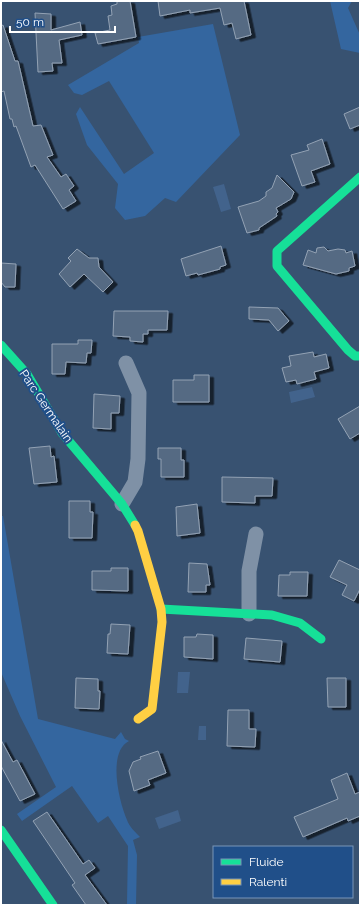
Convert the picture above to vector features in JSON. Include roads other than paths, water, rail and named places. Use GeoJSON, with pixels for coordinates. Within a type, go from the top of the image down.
{"type":"FeatureCollection","features":[{"type":"Feature","properties":{"kind":"street"},"geometry":{"type":"LineString","coordinates":[[360,176],[277,252],[277,266],[348,350],[355,356],[360,356]]}},
{"type":"Feature","properties":{"kind":"street","name":"Parc Germalain"},"geometry":{"type":"LineString","coordinates":[[1,345],[27,374],[62,433],[122,504],[138,531],[161,609],[162,622],[152,709],[138,719]]}},
{"type":"Feature","properties":{"kind":"street"},"geometry":{"type":"LineString","coordinates":[[122,504],[135,482],[138,459],[140,393],[126,363]]}},
{"type":"Feature","properties":{"kind":"street"},"geometry":{"type":"LineString","coordinates":[[249,614],[249,571],[256,534]]}},
{"type":"Feature","properties":{"kind":"street"},"geometry":{"type":"LineString","coordinates":[[161,609],[272,615],[300,623],[321,639]]}},
{"type":"Feature","properties":{"kind":"street"},"geometry":{"type":"LineString","coordinates":[[1,830],[53,905]]}}]}
